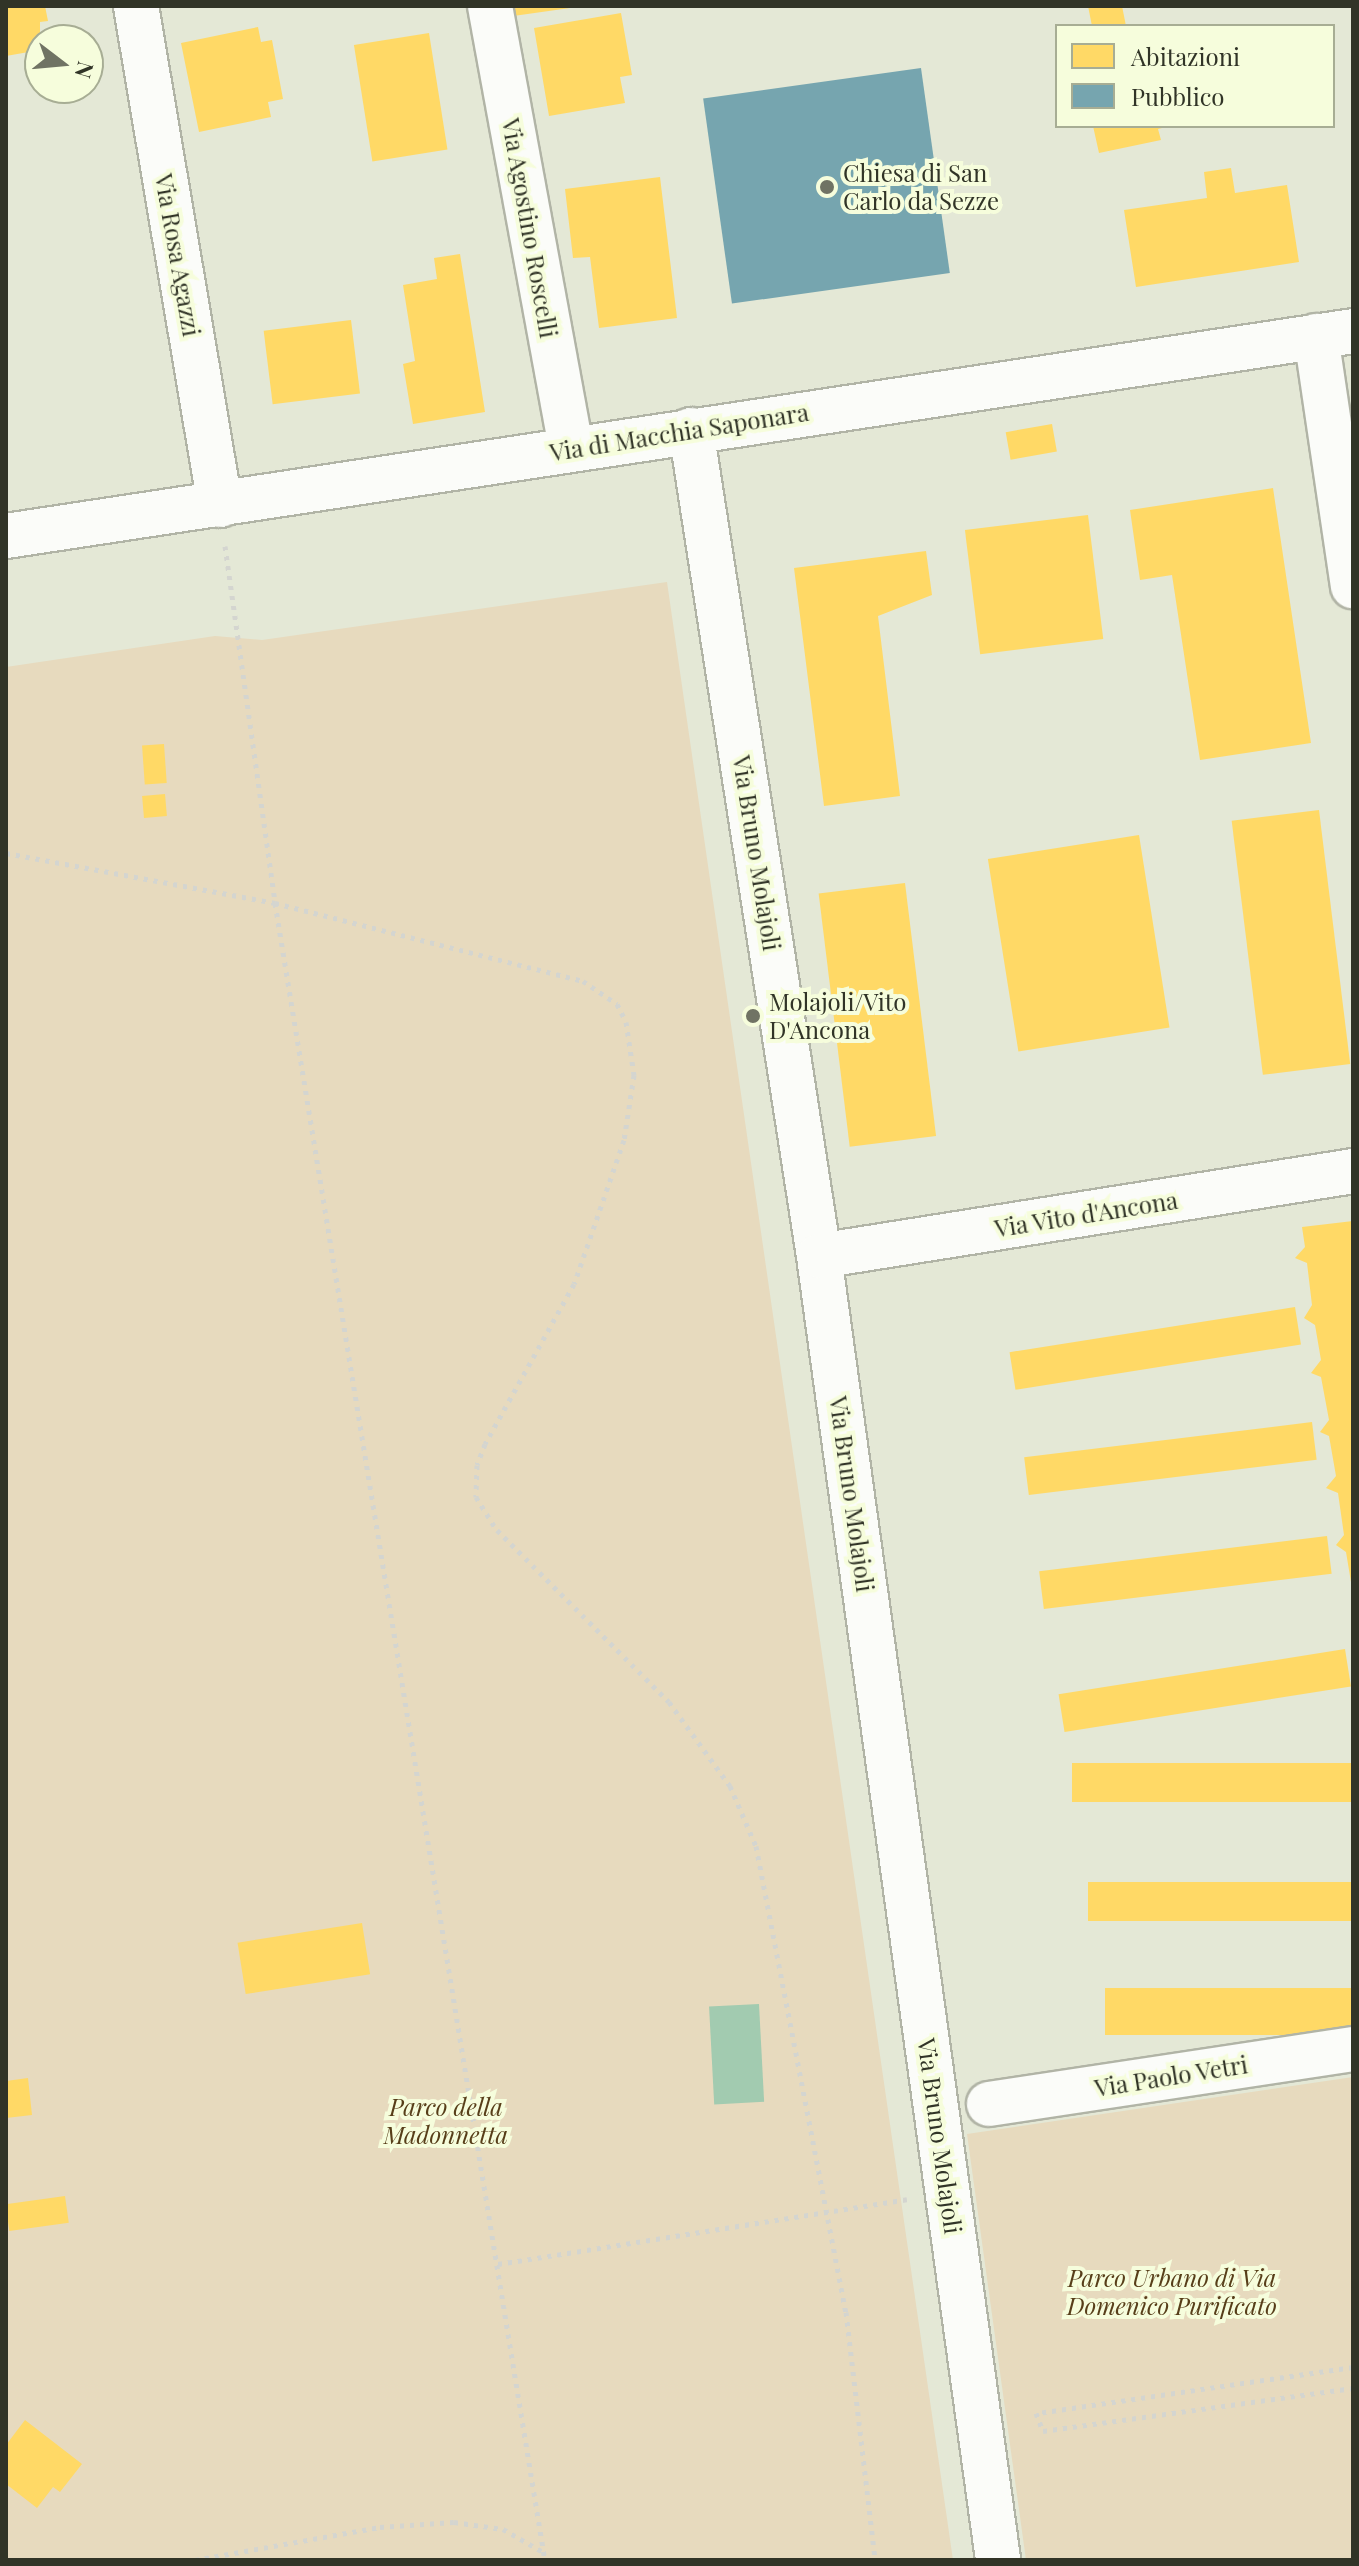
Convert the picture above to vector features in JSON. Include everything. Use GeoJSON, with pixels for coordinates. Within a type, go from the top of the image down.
{"type":"FeatureCollection","features":[{"type":"Feature","properties":{"kind":"street","name":"Via Rosa Agazzi"},"geometry":{"type":"LineString","coordinates":[[136,6],[220,505]]}},
{"type":"Feature","properties":{"kind":"street","name":"Via Agostino Roscelli"},"geometry":{"type":"LineString","coordinates":[[490,6],[571,449]]}},
{"type":"Feature","properties":{"kind":"street","name":"Via di Macchia Saponara"},"geometry":{"type":"LineString","coordinates":[[6,536],[1334,333]]}},
{"type":"Feature","properties":{"kind":"street"},"geometry":{"type":"LineString","coordinates":[[1334,333],[1353,586]]}},
{"type":"Feature","properties":{"kind":"street","name":"Via Bruno Molajoli"},"geometry":{"type":"LineString","coordinates":[[691,430],[819,1256],[998,2560]]}},
{"type":"Feature","properties":{"kind":"street","name":"Via Vito d'Ancona"},"geometry":{"type":"LineString","coordinates":[[819,1256],[1353,1171]]}},
{"type":"Feature","properties":{"kind":"street","name":"Via Paolo Vetri"},"geometry":{"type":"LineString","coordinates":[[989,2104],[1353,2049]]}},
{"type":"Feature","properties":{"kind":"path"},"geometry":{"type":"LineString","coordinates":[[220,505],[275,903],[545,2560]]}},
{"type":"Feature","properties":{"kind":"path"},"geometry":{"type":"LineString","coordinates":[[6,853],[275,903],[583,981],[617,1004],[626,1022],[634,1075],[611,1182],[574,1284],[485,1444],[477,1465],[476,1497],[497,1530],[638,1666],[705,1747],[730,1786],[765,1874],[846,2312],[875,2560]]}},
{"type":"Feature","properties":{"kind":"path"},"geometry":{"type":"LineString","coordinates":[[497,2264],[947,2193]]}},
{"type":"Feature","properties":{"kind":"path"},"geometry":{"type":"LineString","coordinates":[[1353,2367],[1036,2413],[1043,2431],[1353,2388]]}},
{"type":"Feature","properties":{"kind":"path"},"geometry":{"type":"LineString","coordinates":[[195,2560],[380,2527],[454,2522],[503,2529],[543,2552]]}},
{"type":"Feature","properties":{"kind":"green space","name":"Parco della Madonnetta"},"geometry":{"type":"Polygon","coordinates":[[[667,582],[953,2560],[6,2560],[6,667],[215,636],[262,640],[667,582]]]}},
{"type":"Feature","properties":{"kind":"green space","name":"Parco Urbano di Via Domenico Purificato"},"geometry":{"type":"Polygon","coordinates":[[[1353,2077],[1353,2560],[1026,2560],[967,2134],[1353,2077]]]}},
{"type":"Feature","properties":{"kind":"shaded area"},"geometry":{"type":"Polygon","coordinates":[[[759,2004],[764,2102],[714,2104],[709,2007],[759,2004]]]}},
{"type":"Feature","properties":{"kind":"building: Abitazioni"},"geometry":{"type":"Polygon","coordinates":[[[6,6],[45,6],[48,21],[24,24],[24,53],[6,56],[6,6]]]}},
{"type":"Feature","properties":{"kind":"building: Abitazioni"},"geometry":{"type":"Polygon","coordinates":[[[505,6],[570,6],[570,8],[507,17],[505,6]]]}},
{"type":"Feature","properties":{"kind":"building: Abitazioni"},"geometry":{"type":"Polygon","coordinates":[[[1088,6],[1122,6],[1126,24],[1092,24],[1088,6]]]}},
{"type":"Feature","properties":{"kind":"building: Abitazioni"},"geometry":{"type":"Polygon","coordinates":[[[621,13],[632,75],[620,77],[625,103],[549,116],[534,28],[621,13]]]}},
{"type":"Feature","properties":{"kind":"building: Abitazioni"},"geometry":{"type":"Polygon","coordinates":[[[258,27],[261,42],[272,40],[283,99],[268,102],[271,117],[199,132],[181,43],[258,27]]]}},
{"type":"Feature","properties":{"kind":"building: Abitazioni"},"geometry":{"type":"Polygon","coordinates":[[[429,33],[447,150],[372,161],[354,45],[429,33]]]}},
{"type":"Feature","properties":{"kind":"building: Abitazioni"},"geometry":{"type":"Polygon","coordinates":[[[1093,128],[1162,128],[1158,129],[1161,140],[1099,153],[1093,128]]]}},
{"type":"Feature","properties":{"kind":"building: Abitazioni"},"geometry":{"type":"Polygon","coordinates":[[[1231,168],[1235,193],[1287,185],[1299,262],[1136,287],[1124,210],[1207,198],[1204,172],[1231,168]]]}},
{"type":"Feature","properties":{"kind":"building: Abitazioni"},"geometry":{"type":"Polygon","coordinates":[[[660,177],[677,318],[599,328],[590,257],[573,258],[565,189],[660,177]]]}},
{"type":"Feature","properties":{"kind":"building: Abitazioni"},"geometry":{"type":"Polygon","coordinates":[[[460,254],[485,412],[413,424],[403,364],[415,361],[403,285],[437,279],[434,258],[460,254]]]}},
{"type":"Feature","properties":{"kind":"building: Abitazioni"},"geometry":{"type":"Polygon","coordinates":[[[351,320],[360,393],[273,404],[264,331],[351,320]]]}},
{"type":"Feature","properties":{"kind":"building: Abitazioni"},"geometry":{"type":"Polygon","coordinates":[[[1052,424],[1057,452],[1011,460],[1006,432],[1052,424]]]}},
{"type":"Feature","properties":{"kind":"building: Abitazioni"},"geometry":{"type":"Polygon","coordinates":[[[1273,488],[1311,743],[1200,760],[1172,575],[1140,580],[1130,510],[1273,488]]]}},
{"type":"Feature","properties":{"kind":"building: Abitazioni"},"geometry":{"type":"Polygon","coordinates":[[[1088,515],[1103,639],[980,654],[965,530],[1088,515]]]}},
{"type":"Feature","properties":{"kind":"building: Abitazioni"},"geometry":{"type":"Polygon","coordinates":[[[926,551],[932,595],[878,616],[900,796],[824,806],[794,568],[926,551]]]}},
{"type":"Feature","properties":{"kind":"building: Abitazioni"},"geometry":{"type":"Polygon","coordinates":[[[164,744],[167,783],[145,784],[142,746],[164,744]]]}},
{"type":"Feature","properties":{"kind":"building: Abitazioni"},"geometry":{"type":"Polygon","coordinates":[[[165,794],[167,816],[144,818],[142,796],[165,794]]]}},
{"type":"Feature","properties":{"kind":"building: Abitazioni"},"geometry":{"type":"Polygon","coordinates":[[[1319,810],[1350,1064],[1263,1075],[1232,821],[1319,810]]]}},
{"type":"Feature","properties":{"kind":"building: Abitazioni"},"geometry":{"type":"Polygon","coordinates":[[[1139,835],[1170,1028],[1018,1052],[988,859],[1139,835]]]}},
{"type":"Feature","properties":{"kind":"building: Abitazioni"},"geometry":{"type":"Polygon","coordinates":[[[905,883],[936,1136],[850,1147],[819,894],[905,883]]]}},
{"type":"Feature","properties":{"kind":"building: Abitazioni"},"geometry":{"type":"Polygon","coordinates":[[[1353,1221],[1351,1582],[1346,1552],[1336,1545],[1344,1535],[1338,1493],[1326,1488],[1336,1476],[1329,1436],[1320,1432],[1329,1420],[1321,1377],[1311,1373],[1321,1360],[1315,1325],[1304,1318],[1312,1305],[1307,1263],[1295,1258],[1305,1247],[1302,1227],[1353,1221]]]}},
{"type":"Feature","properties":{"kind":"building: Abitazioni"},"geometry":{"type":"Polygon","coordinates":[[[1295,1307],[1301,1345],[1016,1390],[1010,1352],[1295,1307]]]}},
{"type":"Feature","properties":{"kind":"building: Abitazioni"},"geometry":{"type":"Polygon","coordinates":[[[1312,1422],[1317,1460],[1029,1495],[1024,1457],[1312,1422]]]}},
{"type":"Feature","properties":{"kind":"building: Abitazioni"},"geometry":{"type":"Polygon","coordinates":[[[1327,1536],[1332,1574],[1044,1609],[1039,1571],[1327,1536]]]}},
{"type":"Feature","properties":{"kind":"building: Abitazioni"},"geometry":{"type":"Polygon","coordinates":[[[1345,1649],[1351,1687],[1065,1732],[1059,1694],[1345,1649]]]}},
{"type":"Feature","properties":{"kind":"building: Abitazioni"},"geometry":{"type":"Polygon","coordinates":[[[1072,1763],[1353,1763],[1353,1802],[1072,1802],[1072,1763]]]}},
{"type":"Feature","properties":{"kind":"building: Abitazioni"},"geometry":{"type":"Polygon","coordinates":[[[1088,1882],[1353,1882],[1353,1921],[1088,1921],[1088,1882]]]}},
{"type":"Feature","properties":{"kind":"building: Abitazioni"},"geometry":{"type":"Polygon","coordinates":[[[362,1923],[370,1974],[246,1994],[238,1943],[362,1923]]]}},
{"type":"Feature","properties":{"kind":"building: Abitazioni"},"geometry":{"type":"Polygon","coordinates":[[[1105,1988],[1353,1988],[1353,2035],[1105,2035],[1105,1988]]]}},
{"type":"Feature","properties":{"kind":"building: Abitazioni"},"geometry":{"type":"Polygon","coordinates":[[[28,2078],[32,2115],[6,2118],[6,2081],[28,2078]]]}},
{"type":"Feature","properties":{"kind":"building: Abitazioni"},"geometry":{"type":"Polygon","coordinates":[[[65,2196],[69,2223],[9,2231],[6,2204],[65,2196]]]}},
{"type":"Feature","properties":{"kind":"building: Abitazioni"},"geometry":{"type":"Polygon","coordinates":[[[25,2420],[82,2464],[60,2492],[53,2487],[37,2508],[6,2484],[6,2445],[25,2420]]]}},
{"type":"Feature","properties":{"kind":"building: Pubblico","name":"Chiesa di San Carlo da Sezze"},"geometry":{"type":"Polygon","coordinates":[[[921,68],[950,273],[732,304],[703,99],[921,68]]]}},
{"type":"Feature","properties":{"kind":"place","name":"Chiesa di San Carlo da Sezze"},"geometry":{"type":"Point","coordinates":[827,187]}},
{"type":"Feature","properties":{"kind":"place","name":"Molajoli/Vito D'Ancona"},"geometry":{"type":"Point","coordinates":[753,1016]}}]}
